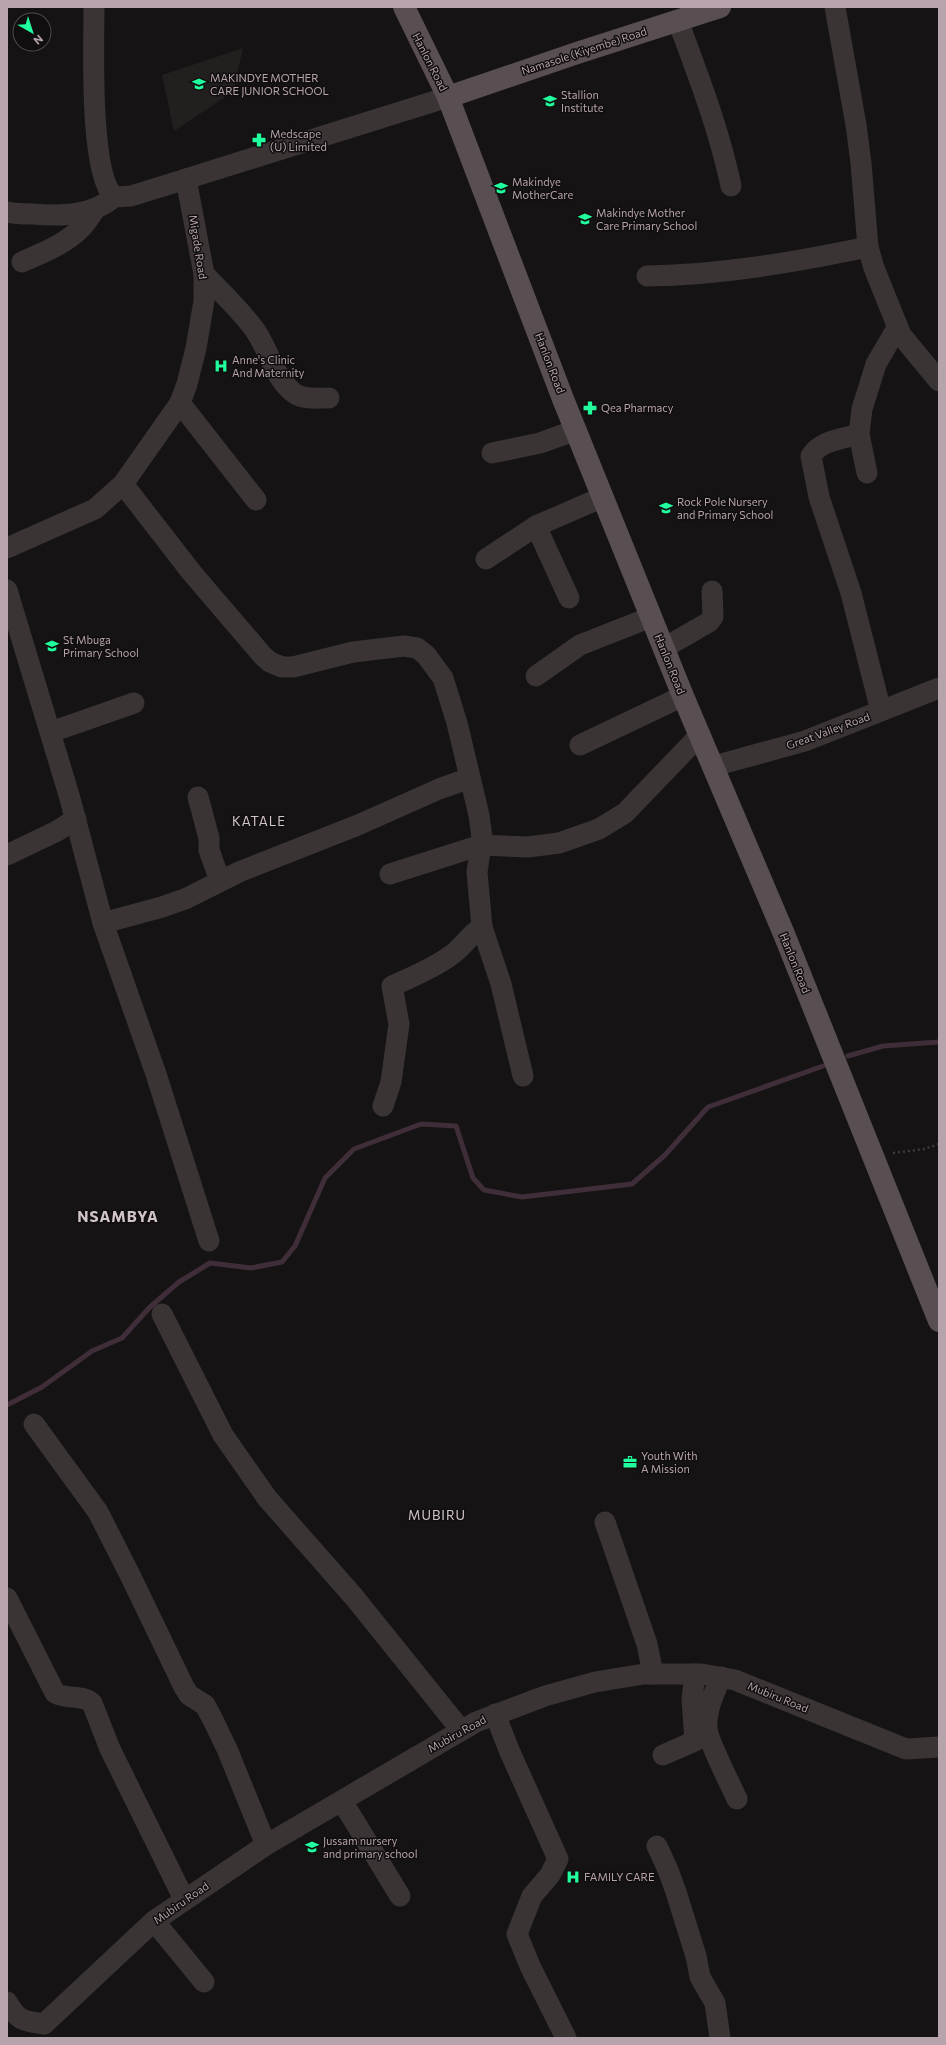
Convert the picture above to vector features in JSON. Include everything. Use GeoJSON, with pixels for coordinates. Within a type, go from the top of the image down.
{"type":"FeatureCollection","features":[{"type":"Feature","properties":{"kind":"main road","name":"Hanlon Road"},"geometry":{"type":"LineString","coordinates":[[404,7],[448,97],[576,430],[651,617],[683,696],[714,766],[939,1321]]}},
{"type":"Feature","properties":{"kind":"main road","name":"Namasole (Kiyembe) Road"},"geometry":{"type":"LineString","coordinates":[[448,97],[720,7]]}},
{"type":"Feature","properties":{"kind":"street"},"geometry":{"type":"LineString","coordinates":[[94,7],[97,152],[108,192],[114,197]]}},
{"type":"Feature","properties":{"kind":"street"},"geometry":{"type":"LineString","coordinates":[[835,7],[847,69],[860,156],[868,247],[881,288],[905,342],[939,381]]}},
{"type":"Feature","properties":{"kind":"street"},"geometry":{"type":"LineString","coordinates":[[678,20],[706,98],[725,159],[731,186]]}},
{"type":"Feature","properties":{"kind":"street"},"geometry":{"type":"LineString","coordinates":[[8,213],[64,216],[95,209],[106,204],[114,197],[131,196],[186,180],[448,97]]}},
{"type":"Feature","properties":{"kind":"street","name":"Migade Road"},"geometry":{"type":"LineString","coordinates":[[7,548],[95,509],[123,484],[180,403],[187,384],[196,348],[204,301],[204,274],[186,180]]}},
{"type":"Feature","properties":{"kind":"street"},"geometry":{"type":"LineString","coordinates":[[22,262],[56,247],[82,228],[95,209]]}},
{"type":"Feature","properties":{"kind":"street"},"geometry":{"type":"LineString","coordinates":[[648,276],[685,275],[794,263],[868,247]]}},
{"type":"Feature","properties":{"kind":"street"},"geometry":{"type":"LineString","coordinates":[[204,274],[253,326],[267,351],[275,371],[283,383],[294,394],[302,397],[329,398]]}},
{"type":"Feature","properties":{"kind":"street"},"geometry":{"type":"LineString","coordinates":[[867,473],[859,434],[862,409],[876,364],[898,328]]}},
{"type":"Feature","properties":{"kind":"street"},"geometry":{"type":"LineString","coordinates":[[180,403],[256,500]]}},
{"type":"Feature","properties":{"kind":"street"},"geometry":{"type":"LineString","coordinates":[[492,453],[540,443],[576,430]]}},
{"type":"Feature","properties":{"kind":"street"},"geometry":{"type":"LineString","coordinates":[[859,434],[823,444],[815,450],[811,456],[819,497],[850,593],[881,711]]}},
{"type":"Feature","properties":{"kind":"street"},"geometry":{"type":"LineString","coordinates":[[123,484],[192,573],[263,656],[270,662],[282,667],[293,667],[353,652],[404,646],[417,648],[426,655],[443,678],[450,697],[479,815],[481,845],[477,872],[482,927],[501,984],[523,1076]]}},
{"type":"Feature","properties":{"kind":"street"},"geometry":{"type":"LineString","coordinates":[[486,560],[536,526],[603,497]]}},
{"type":"Feature","properties":{"kind":"street"},"geometry":{"type":"LineString","coordinates":[[536,526],[569,598]]}},
{"type":"Feature","properties":{"kind":"street"},"geometry":{"type":"LineString","coordinates":[[7,590],[51,732],[76,819],[103,923],[156,1074],[209,1241]]}},
{"type":"Feature","properties":{"kind":"street"},"geometry":{"type":"LineString","coordinates":[[664,648],[709,622],[713,617],[712,591]]}},
{"type":"Feature","properties":{"kind":"street"},"geometry":{"type":"LineString","coordinates":[[536,676],[580,645],[651,617]]}},
{"type":"Feature","properties":{"kind":"street","name":"Great Valley Road"},"geometry":{"type":"LineString","coordinates":[[714,766],[805,741],[939,688]]}},
{"type":"Feature","properties":{"kind":"street"},"geometry":{"type":"LineString","coordinates":[[580,746],[683,696]]}},
{"type":"Feature","properties":{"kind":"street"},"geometry":{"type":"LineString","coordinates":[[51,732],[134,703]]}},
{"type":"Feature","properties":{"kind":"street"},"geometry":{"type":"LineString","coordinates":[[390,874],[481,845],[528,847],[559,843],[599,829],[625,813],[700,735]]}},
{"type":"Feature","properties":{"kind":"street"},"geometry":{"type":"LineString","coordinates":[[103,923],[162,908],[185,899],[239,872],[358,825],[439,789],[470,778]]}},
{"type":"Feature","properties":{"kind":"street"},"geometry":{"type":"LineString","coordinates":[[198,797],[209,838],[209,850],[220,881]]}},
{"type":"Feature","properties":{"kind":"street"},"geometry":{"type":"LineString","coordinates":[[7,855],[57,831],[76,819]]}},
{"type":"Feature","properties":{"kind":"street"},"geometry":{"type":"LineString","coordinates":[[383,1106],[391,1082],[399,1024],[392,986],[432,968],[451,955],[472,933],[482,927]]}},
{"type":"Feature","properties":{"kind":"street"},"geometry":{"type":"LineString","coordinates":[[162,1314],[227,1441],[267,1498],[354,1597],[461,1730]]}},
{"type":"Feature","properties":{"kind":"street"},"geometry":{"type":"LineString","coordinates":[[34,1424],[98,1512],[184,1687],[189,1695],[205,1705],[227,1749],[266,1845]]}},
{"type":"Feature","properties":{"kind":"street"},"geometry":{"type":"LineString","coordinates":[[605,1522],[647,1644],[653,1674]]}},
{"type":"Feature","properties":{"kind":"street"},"geometry":{"type":"LineString","coordinates":[[7,1598],[55,1693],[60,1696],[88,1699],[92,1703],[110,1749],[184,1899]]}},
{"type":"Feature","properties":{"kind":"street","name":"Mubiru Road"},"geometry":{"type":"LineString","coordinates":[[49,2031],[154,1921],[184,1899],[266,1845],[461,1730],[495,1714],[545,1696],[595,1682],[653,1674],[695,1674],[721,1677],[742,1683],[906,1749],[939,1747]]}},
{"type":"Feature","properties":{"kind":"street"},"geometry":{"type":"LineString","coordinates":[[663,1755],[695,1741],[692,1699],[695,1674]]}},
{"type":"Feature","properties":{"kind":"street"},"geometry":{"type":"LineString","coordinates":[[721,1677],[709,1708],[707,1730],[737,1799]]}},
{"type":"Feature","properties":{"kind":"street"},"geometry":{"type":"LineString","coordinates":[[495,1714],[509,1750],[558,1859],[550,1874],[532,1896],[517,1934],[530,1966],[566,2038]]}},
{"type":"Feature","properties":{"kind":"street"},"geometry":{"type":"LineString","coordinates":[[342,1801],[400,1896]]}},
{"type":"Feature","properties":{"kind":"street"},"geometry":{"type":"LineString","coordinates":[[657,1846],[676,1892],[696,1956],[699,1974],[715,2003],[720,2038]]}},
{"type":"Feature","properties":{"kind":"street"},"geometry":{"type":"LineString","coordinates":[[154,1921],[204,1982]]}},
{"type":"Feature","properties":{"kind":"street"},"geometry":{"type":"LineString","coordinates":[[7,2002],[14,2014],[20,2020],[49,2031]]}},
{"type":"Feature","properties":{"kind":"path"},"geometry":{"type":"LineString","coordinates":[[873,1157],[939,1144]]}},
{"type":"Feature","properties":{"kind":"shaded area","name":"MAKINDYE MOTHER CARE JUNIOR SCHOOL"},"geometry":{"type":"Polygon","coordinates":[[[243,48],[233,92],[174,131],[162,75],[243,48]]]}},
{"type":"Feature","properties":{"kind":"waterway"},"geometry":{"type":"LineString","coordinates":[[848,1056],[883,1046],[939,1042]]}},
{"type":"Feature","properties":{"kind":"waterway"},"geometry":{"type":"LineString","coordinates":[[7,1405],[42,1387],[92,1351],[122,1338],[150,1307],[179,1282],[210,1263],[251,1268],[282,1262],[295,1246],[325,1178],[354,1149],[421,1124],[456,1126],[473,1178],[484,1190],[522,1197],[632,1184],[665,1155],[708,1107],[823,1066]]}},
{"type":"Feature","properties":{"kind":"place","name":"MAKINDYE MOTHER CARE JUNIOR SCHOOL"},"geometry":{"type":"Point","coordinates":[199,84]}},
{"type":"Feature","properties":{"kind":"place","name":"Stallion Institute"},"geometry":{"type":"Point","coordinates":[550,101]}},
{"type":"Feature","properties":{"kind":"place","name":"Medscape (U) Limited"},"geometry":{"type":"Point","coordinates":[259,140]}},
{"type":"Feature","properties":{"kind":"place","name":"Makindye MotherCare"},"geometry":{"type":"Point","coordinates":[501,188]}},
{"type":"Feature","properties":{"kind":"place","name":"Makindye Mother Care Primary School"},"geometry":{"type":"Point","coordinates":[585,219]}},
{"type":"Feature","properties":{"kind":"place","name":"Anne's Clinic And Maternity"},"geometry":{"type":"Point","coordinates":[221,366]}},
{"type":"Feature","properties":{"kind":"place","name":"Qea Pharmacy"},"geometry":{"type":"Point","coordinates":[590,408]}},
{"type":"Feature","properties":{"kind":"place","name":"Rock Pole Nursery and Primary School"},"geometry":{"type":"Point","coordinates":[666,508]}},
{"type":"Feature","properties":{"kind":"place","name":"St Mbuga Primary School"},"geometry":{"type":"Point","coordinates":[52,646]}},
{"type":"Feature","properties":{"kind":"place","name":"Youth With A Mission"},"geometry":{"type":"Point","coordinates":[630,1462]}},
{"type":"Feature","properties":{"kind":"place","name":"Jussam nursery and primary school"},"geometry":{"type":"Point","coordinates":[312,1847]}},
{"type":"Feature","properties":{"kind":"place","name":"FAMILY CARE"},"geometry":{"type":"Point","coordinates":[573,1877]}},
{"type":"Feature","properties":{"kind":"district","name":"KATALE"},"geometry":{"type":"Point","coordinates":[259,821]}},
{"type":"Feature","properties":{"kind":"district","name":"NSAMBYA"},"geometry":{"type":"Point","coordinates":[118,1217]}},
{"type":"Feature","properties":{"kind":"district","name":"MUBIRU"},"geometry":{"type":"Point","coordinates":[437,1515]}}]}
